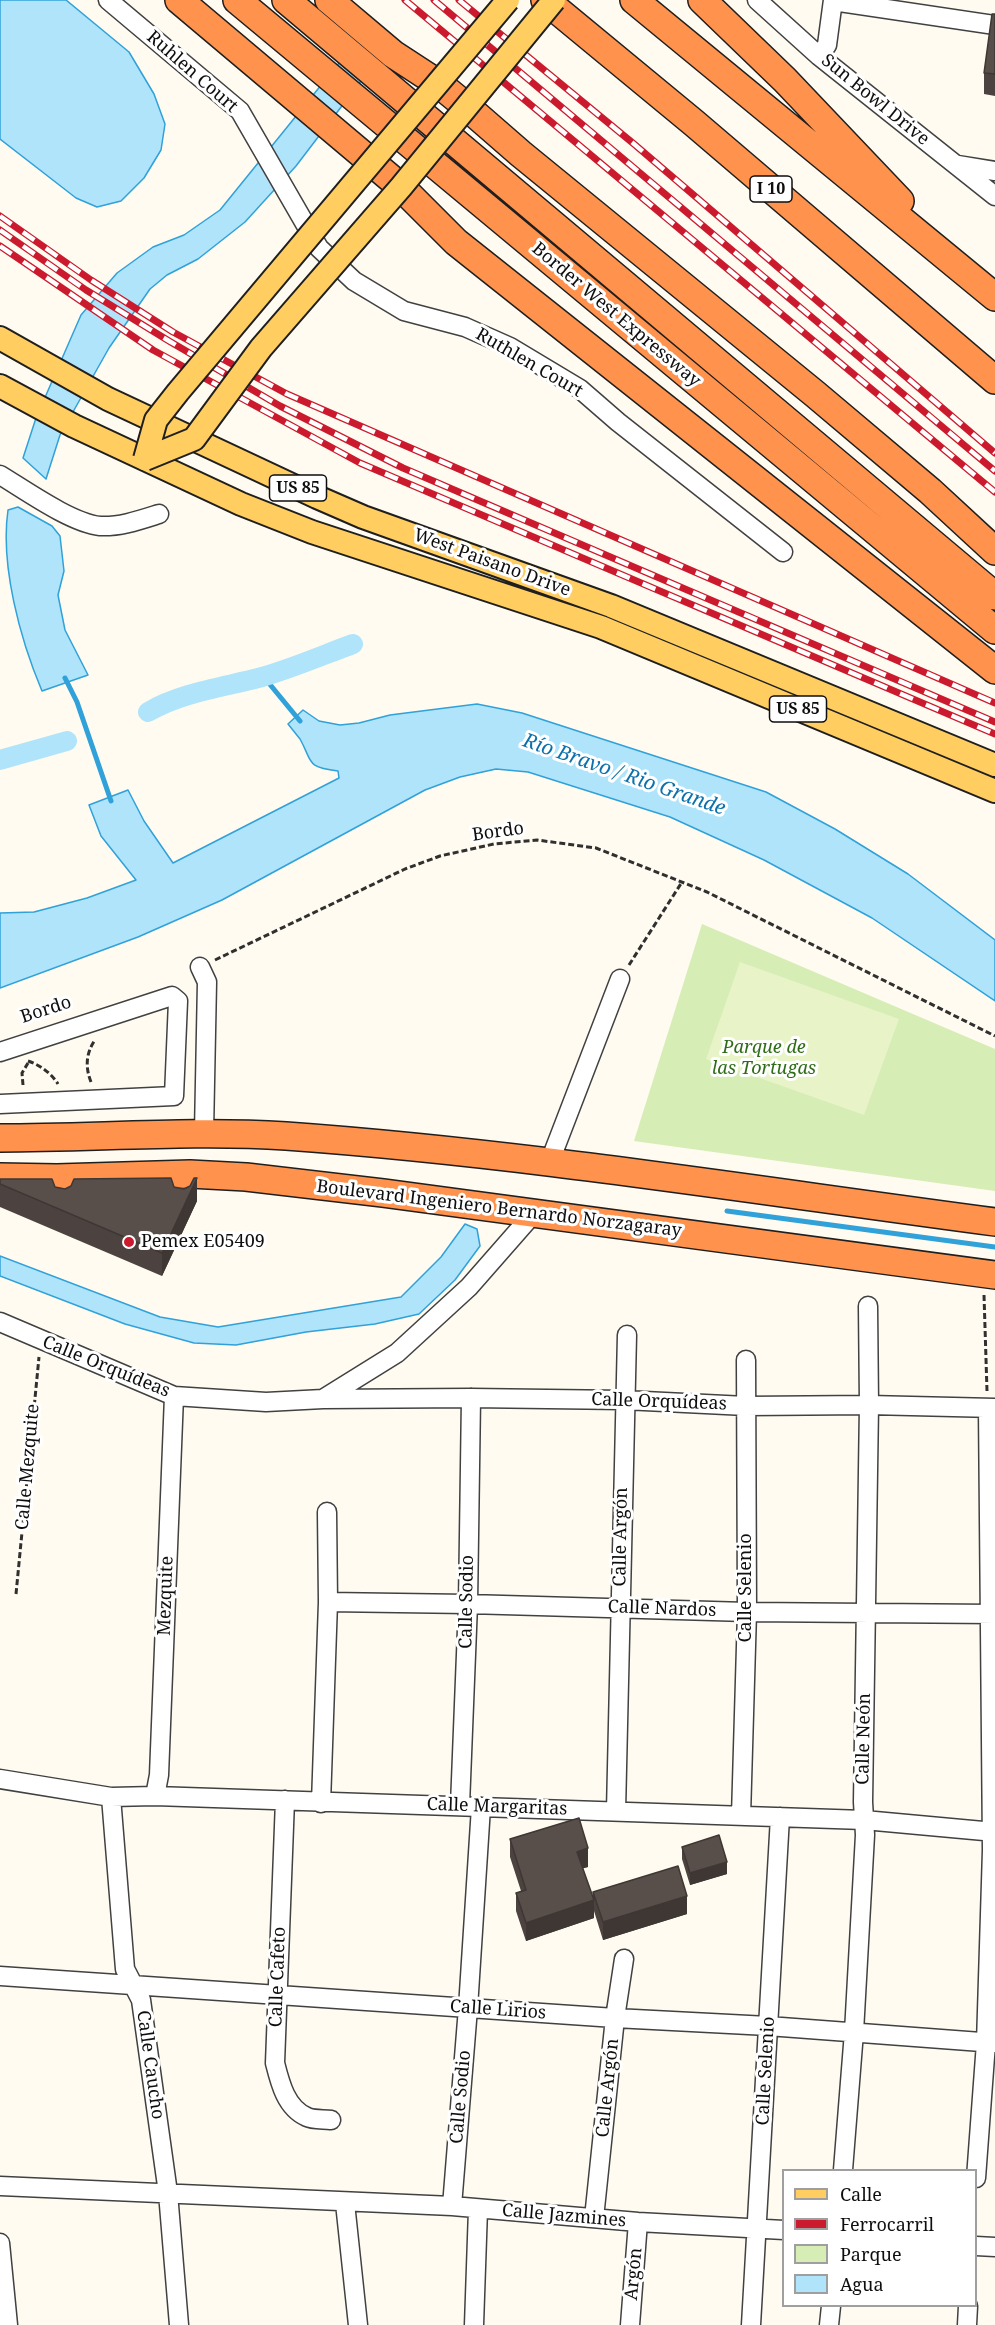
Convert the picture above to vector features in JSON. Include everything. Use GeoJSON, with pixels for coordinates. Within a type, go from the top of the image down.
{"type":"FeatureCollection","features":[{"type":"Feature","properties":{"kind":"highway"},"geometry":{"type":"LineString","coordinates":[[179,0],[401,187],[456,242],[995,670]]}},
{"type":"Feature","properties":{"kind":"highway","name":"Border West Expressway"},"geometry":{"type":"LineString","coordinates":[[237,0],[367,109],[981,595]]}},
{"type":"Feature","properties":{"kind":"highway","name":"Border West Expressway"},"geometry":{"type":"LineString","coordinates":[[286,0],[981,595],[995,630]]}},
{"type":"Feature","properties":{"kind":"highway"},"geometry":{"type":"LineString","coordinates":[[329,0],[393,54],[439,84],[520,154],[922,483],[995,551]]}},
{"type":"Feature","properties":{"kind":"highway","name":"I 10"},"geometry":{"type":"LineString","coordinates":[[545,0],[694,123],[995,380]]}},
{"type":"Feature","properties":{"kind":"highway"},"geometry":{"type":"LineString","coordinates":[[634,0],[990,293]]}},
{"type":"Feature","properties":{"kind":"highway"},"geometry":{"type":"LineString","coordinates":[[702,0],[785,80],[990,293]]}},
{"type":"Feature","properties":{"kind":"highway"},"geometry":{"type":"LineString","coordinates":[[0,1138],[204,1132],[297,1137],[550,1161],[995,1222]]}},
{"type":"Feature","properties":{"kind":"highway"},"geometry":{"type":"LineString","coordinates":[[111,1176],[112,1136]]}},
{"type":"Feature","properties":{"kind":"highway","name":"Boulevard Ingeniero Bernardo Norzagaray"},"geometry":{"type":"LineString","coordinates":[[0,1177],[59,1186],[111,1176],[188,1183],[246,1177],[989,1274]]}},
{"type":"Feature","properties":{"kind":"main road"},"geometry":{"type":"LineString","coordinates":[[145,459],[156,420],[508,0]]}},
{"type":"Feature","properties":{"kind":"main road"},"geometry":{"type":"LineString","coordinates":[[145,459],[194,439],[261,348],[401,187],[554,0]]}},
{"type":"Feature","properties":{"kind":"main road","name":"West Paisano Drive"},"geometry":{"type":"LineString","coordinates":[[0,338],[108,399],[363,517],[611,606],[995,765]]}},
{"type":"Feature","properties":{"kind":"main road","name":"West Paisano Drive"},"geometry":{"type":"LineString","coordinates":[[0,386],[74,426],[241,504],[312,532],[601,627],[995,791]]}},
{"type":"Feature","properties":{"kind":"street","name":"Ruhlen Court"},"geometry":{"type":"LineString","coordinates":[[108,0],[240,111],[299,216]]}},
{"type":"Feature","properties":{"kind":"street","name":"Sun Bowl Drive"},"geometry":{"type":"LineString","coordinates":[[757,0],[819,56],[995,196]]}},
{"type":"Feature","properties":{"kind":"street"},"geometry":{"type":"LineString","coordinates":[[819,56],[827,45],[833,0],[995,25]]}},
{"type":"Feature","properties":{"kind":"street"},"geometry":{"type":"LineString","coordinates":[[957,165],[995,171]]}},
{"type":"Feature","properties":{"kind":"street","name":"Ruthlen Court"},"geometry":{"type":"LineString","coordinates":[[299,216],[319,248],[354,282],[404,311],[465,327],[510,348],[580,390],[783,552]]}},
{"type":"Feature","properties":{"kind":"street"},"geometry":{"type":"LineString","coordinates":[[0,475],[46,503],[81,521],[98,526],[117,525],[159,514]]}},
{"type":"Feature","properties":{"kind":"street"},"geometry":{"type":"LineString","coordinates":[[200,967],[207,982],[204,1132]]}},
{"type":"Feature","properties":{"kind":"street"},"geometry":{"type":"LineString","coordinates":[[550,1161],[620,979]]}},
{"type":"Feature","properties":{"kind":"street"},"geometry":{"type":"LineString","coordinates":[[0,1052],[172,996],[178,1000],[174,1096],[0,1104]]}},
{"type":"Feature","properties":{"kind":"street","name":"Calle Orquídeas"},"geometry":{"type":"LineString","coordinates":[[323,1399],[397,1353],[469,1287],[533,1214]]}},
{"type":"Feature","properties":{"kind":"street","name":"Calle Neón"},"geometry":{"type":"LineString","coordinates":[[843,2169],[854,2032],[864,1820],[868,1306]]}},
{"type":"Feature","properties":{"kind":"street","name":"Calle Orquídeas"},"geometry":{"type":"LineString","coordinates":[[0,1322],[174,1396],[266,1402],[323,1399],[471,1398],[624,1400],[746,1406],[869,1405],[991,1408]]}},
{"type":"Feature","properties":{"kind":"street","name":"Calle Argón"},"geometry":{"type":"LineString","coordinates":[[616,1811],[627,1335]]}},
{"type":"Feature","properties":{"kind":"street","name":"Calle Selenio"},"geometry":{"type":"LineString","coordinates":[[741,1816],[747,1612],[746,1359]]}},
{"type":"Feature","properties":{"kind":"street","name":"Mezquite"},"geometry":{"type":"LineString","coordinates":[[154,1796],[159,1775],[174,1396]]}},
{"type":"Feature","properties":{"kind":"street","name":"Calle Sodio"},"geometry":{"type":"LineString","coordinates":[[460,1805],[468,1604],[471,1398]]}},
{"type":"Feature","properties":{"kind":"street"},"geometry":{"type":"LineString","coordinates":[[976,2169],[991,2043],[993,1832],[991,1408]]}},
{"type":"Feature","properties":{"kind":"street"},"geometry":{"type":"LineString","coordinates":[[321,1803],[328,1602],[327,1512]]}},
{"type":"Feature","properties":{"kind":"street","name":"Calle Nardos"},"geometry":{"type":"LineString","coordinates":[[328,1602],[620,1607],[747,1612],[992,1614]]}},
{"type":"Feature","properties":{"kind":"street","name":"Calle Margaritas"},"geometry":{"type":"LineString","coordinates":[[0,1779],[111,1797],[154,1796],[321,1803],[460,1805],[864,1820],[993,1832]]}},
{"type":"Feature","properties":{"kind":"street","name":"Calle Caucho"},"geometry":{"type":"LineString","coordinates":[[111,1797],[124,1969],[141,2000],[168,2193],[179,2325]]}},
{"type":"Feature","properties":{"kind":"street","name":"Calle Cafeto"},"geometry":{"type":"LineString","coordinates":[[285,1800],[275,2063],[280,2083],[290,2103],[297,2111],[308,2118],[331,2120]]}},
{"type":"Feature","properties":{"kind":"street","name":"Calle Sodio"},"geometry":{"type":"LineString","coordinates":[[452,2206],[481,1807]]}},
{"type":"Feature","properties":{"kind":"street","name":"Calle Selenio"},"geometry":{"type":"LineString","coordinates":[[751,2325],[780,1817]]}},
{"type":"Feature","properties":{"kind":"street","name":"Calle Argón"},"geometry":{"type":"LineString","coordinates":[[594,2218],[615,2018],[624,1959]]}},
{"type":"Feature","properties":{"kind":"street","name":"Calle Lirios"},"geometry":{"type":"LineString","coordinates":[[0,1976],[615,2018],[768,2026],[991,2043]]}},
{"type":"Feature","properties":{"kind":"street"},"geometry":{"type":"LineString","coordinates":[[0,2186],[345,2203],[358,2325]]}},
{"type":"Feature","properties":{"kind":"street","name":"Calle Jazmines"},"geometry":{"type":"LineString","coordinates":[[345,2203],[452,2206],[638,2222],[782,2230]]}},
{"type":"Feature","properties":{"kind":"street"},"geometry":{"type":"LineString","coordinates":[[474,2325],[478,2209]]}},
{"type":"Feature","properties":{"kind":"street","name":"Argón"},"geometry":{"type":"LineString","coordinates":[[630,2325],[638,2222]]}},
{"type":"Feature","properties":{"kind":"street"},"geometry":{"type":"LineString","coordinates":[[0,2243],[8,2325]]}},
{"type":"Feature","properties":{"kind":"street"},"geometry":{"type":"LineString","coordinates":[[977,2246],[995,2247]]}},
{"type":"Feature","properties":{"kind":"street"},"geometry":{"type":"LineString","coordinates":[[829,2325],[831,2307]]}},
{"type":"Feature","properties":{"kind":"street"},"geometry":{"type":"LineString","coordinates":[[967,2325],[968,2307]]}},
{"type":"Feature","properties":{"kind":"path","name":"Bordo"},"geometry":{"type":"LineString","coordinates":[[200,967],[405,869],[440,856],[494,844],[537,840],[596,848],[707,892],[995,1036]]}},
{"type":"Feature","properties":{"kind":"path"},"geometry":{"type":"LineString","coordinates":[[620,979],[682,882]]}},
{"type":"Feature","properties":{"kind":"path"},"geometry":{"type":"LineString","coordinates":[[93,1087],[87,1070],[87,1057],[99,1033]]}},
{"type":"Feature","properties":{"kind":"path"},"geometry":{"type":"LineString","coordinates":[[21,1061],[37,1064],[52,1075],[60,1088]]}},
{"type":"Feature","properties":{"kind":"path"},"geometry":{"type":"LineString","coordinates":[[989,1274],[991,1408]]}},
{"type":"Feature","properties":{"kind":"path","name":"Calle Mezquite"},"geometry":{"type":"LineString","coordinates":[[16,1594],[40,1340]]}},
{"type":"Feature","properties":{"kind":"green space","name":"Parque de las Tortugas"},"geometry":{"type":"Polygon","coordinates":[[[702,924],[995,1049],[995,1191],[634,1141],[702,924]]]}},
{"type":"Feature","properties":{"kind":"green space"},"geometry":{"type":"Polygon","coordinates":[[[740,962],[899,1019],[864,1115],[706,1059],[740,962]]]}},
{"type":"Feature","properties":{"kind":"water"},"geometry":{"type":"Polygon","coordinates":[[[0,0],[66,0],[129,52],[154,94],[165,124],[161,150],[144,178],[121,201],[97,207],[76,198],[0,139],[0,0]]]}},
{"type":"Feature","properties":{"kind":"water"},"geometry":{"type":"Polygon","coordinates":[[[356,42],[377,60],[296,166],[245,222],[198,259],[167,275],[150,289],[109,348],[60,435],[46,479],[23,458],[36,418],[81,315],[117,273],[153,247],[184,235],[220,210],[356,42]]]}},
{"type":"Feature","properties":{"kind":"water"},"geometry":{"type":"Polygon","coordinates":[[[18,507],[52,526],[60,536],[64,571],[58,595],[65,630],[88,675],[42,691],[26,649],[9,578],[6,531],[8,510],[18,507]]]}},
{"type":"Feature","properties":{"kind":"water","name":"Río Bravo / Rio Grande"},"geometry":{"type":"Polygon","coordinates":[[[477,704],[522,713],[766,792],[835,829],[908,874],[995,940],[995,1001],[872,918],[764,860],[670,817],[528,772],[496,769],[460,777],[425,790],[222,900],[138,937],[0,988],[0,913],[34,912],[87,898],[136,880],[101,836],[89,805],[128,790],[144,821],[173,863],[339,778],[338,771],[320,768],[312,762],[300,739],[288,724],[303,710],[319,721],[340,725],[390,715],[477,704]]]}},
{"type":"Feature","properties":{"kind":"water"},"geometry":{"type":"Polygon","coordinates":[[[465,1224],[477,1229],[480,1246],[455,1280],[419,1314],[375,1324],[306,1332],[236,1345],[194,1343],[125,1324],[0,1276],[0,1256],[160,1317],[218,1327],[401,1297],[441,1257],[465,1224]]]}},
{"type":"Feature","properties":{"kind":"building"},"geometry":{"type":"Polygon","coordinates":[[[992,14],[995,14],[995,74],[984,73],[992,14]]]}},
{"type":"Feature","properties":{"kind":"building"},"geometry":{"type":"Polygon","coordinates":[[[171,1178],[174,1187],[184,1189],[190,1186],[194,1178],[197,1178],[162,1253],[0,1184],[0,1179],[52,1179],[55,1187],[65,1189],[71,1186],[74,1179],[171,1178]]]}},
{"type":"Feature","properties":{"kind":"building"},"geometry":{"type":"Polygon","coordinates":[[[579,1818],[588,1848],[577,1852],[594,1900],[526,1923],[516,1893],[526,1890],[510,1839],[579,1818]]]}},
{"type":"Feature","properties":{"kind":"building"},"geometry":{"type":"Polygon","coordinates":[[[719,1835],[727,1862],[690,1873],[682,1847],[719,1835]]]}},
{"type":"Feature","properties":{"kind":"building"},"geometry":{"type":"Polygon","coordinates":[[[678,1866],[687,1896],[603,1922],[593,1892],[678,1866]]]}},
{"type":"Feature","properties":{"kind":"waterway"},"geometry":{"type":"LineString","coordinates":[[148,712],[161,705],[204,691],[297,666],[353,644]]}},
{"type":"Feature","properties":{"kind":"waterway"},"geometry":{"type":"LineString","coordinates":[[263,676],[300,721]]}},
{"type":"Feature","properties":{"kind":"waterway"},"geometry":{"type":"LineString","coordinates":[[65,678],[77,702],[111,801]]}},
{"type":"Feature","properties":{"kind":"waterway"},"geometry":{"type":"LineString","coordinates":[[0,760],[67,741]]}},
{"type":"Feature","properties":{"kind":"waterway"},"geometry":{"type":"LineString","coordinates":[[727,1211],[995,1247]]}},
{"type":"Feature","properties":{"kind":"railway"},"geometry":{"type":"LineString","coordinates":[[405,0],[995,492]]}},
{"type":"Feature","properties":{"kind":"railway"},"geometry":{"type":"LineString","coordinates":[[434,0],[995,471]]}},
{"type":"Feature","properties":{"kind":"railway"},"geometry":{"type":"LineString","coordinates":[[459,0],[634,144],[995,453]]}},
{"type":"Feature","properties":{"kind":"railway"},"geometry":{"type":"LineString","coordinates":[[0,216],[91,280],[173,332],[287,394],[995,703]]}},
{"type":"Feature","properties":{"kind":"railway"},"geometry":{"type":"LineString","coordinates":[[0,230],[86,290],[169,341],[280,406],[403,468],[995,722]]}},
{"type":"Feature","properties":{"kind":"railway"},"geometry":{"type":"LineString","coordinates":[[0,246],[153,350],[360,463],[995,734]]}},
{"type":"Feature","properties":{"kind":"place","name":"Pemex E05409"},"geometry":{"type":"Point","coordinates":[129,1242]}}]}
